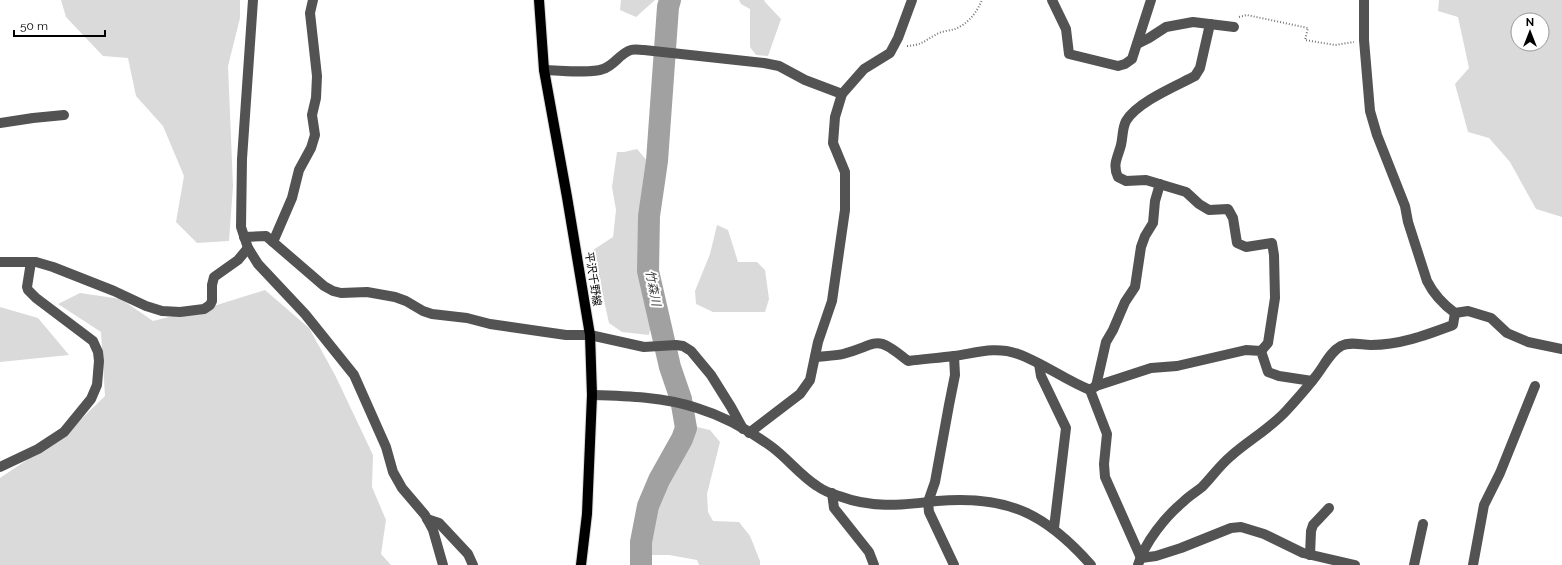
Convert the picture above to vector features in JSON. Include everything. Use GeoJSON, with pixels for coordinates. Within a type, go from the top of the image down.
{"type":"FeatureCollection","features":[{"type":"Feature","properties":{"kind":"main road","name":"平沢千野線"},"geometry":{"type":"LineString","coordinates":[[539,0],[544,70],[590,335],[592,395],[587,514],[581,565]]}},
{"type":"Feature","properties":{"kind":"street"},"geometry":{"type":"LineString","coordinates":[[253,0],[242,159],[241,227],[244,237],[248,248],[258,264],[305,314],[354,375],[386,447],[393,472],[402,488],[427,519],[433,530],[443,565]]}},
{"type":"Feature","properties":{"kind":"street"},"geometry":{"type":"LineString","coordinates":[[273,242],[292,198],[300,170],[311,148],[315,135],[312,114],[316,98],[317,76],[310,13],[313,0]]}},
{"type":"Feature","properties":{"kind":"street"},"geometry":{"type":"LineString","coordinates":[[746,431],[806,388],[813,374],[818,342],[832,301],[845,210],[845,172],[835,151],[832,138],[835,116],[842,94],[864,69],[890,53],[906,20],[912,0]]}},
{"type":"Feature","properties":{"kind":"street"},"geometry":{"type":"LineString","coordinates":[[1052,0],[1066,29],[1070,54],[1118,66],[1125,64],[1132,58],[1151,0]]}},
{"type":"Feature","properties":{"kind":"street"},"geometry":{"type":"LineString","coordinates":[[1364,0],[1364,40],[1370,111],[1377,135],[1405,206],[1408,222],[1430,287],[1448,308],[1455,313],[1468,311],[1491,318],[1507,333],[1528,342],[1562,349]]}},
{"type":"Feature","properties":{"kind":"street"},"geometry":{"type":"LineString","coordinates":[[1137,44],[1166,27],[1193,22],[1234,27]]}},
{"type":"Feature","properties":{"kind":"street"},"geometry":{"type":"LineString","coordinates":[[1210,24],[1200,68],[1195,76],[1143,104],[1126,121],[1115,162],[1115,170],[1118,177],[1126,181],[1146,180],[1186,192],[1199,204],[1209,210],[1228,209],[1233,218],[1237,243],[1246,247],[1272,243],[1274,255],[1275,298],[1268,343],[1261,351]]}},
{"type":"Feature","properties":{"kind":"street"},"geometry":{"type":"LineString","coordinates":[[544,70],[603,70],[612,65],[620,56],[631,50],[644,50],[764,63],[779,66],[805,80],[842,94]]}},
{"type":"Feature","properties":{"kind":"street"},"geometry":{"type":"LineString","coordinates":[[0,123],[64,115]]}},
{"type":"Feature","properties":{"kind":"street"},"geometry":{"type":"LineString","coordinates":[[1140,561],[1105,477],[1104,464],[1107,434],[1093,388],[1106,342],[1125,302],[1135,287],[1141,247],[1145,236],[1153,223],[1155,200],[1160,184]]}},
{"type":"Feature","properties":{"kind":"street"},"geometry":{"type":"LineString","coordinates":[[244,237],[266,236],[324,286],[341,293],[367,292],[395,297],[432,314],[467,318],[490,324],[566,335],[590,335],[644,347],[683,346],[691,351],[711,375],[746,431]]}},
{"type":"Feature","properties":{"kind":"street"},"geometry":{"type":"LineString","coordinates":[[0,262],[31,262],[68,272],[155,310],[180,312],[200,310],[210,306],[212,301],[212,285],[214,277],[238,260],[248,248]]}},
{"type":"Feature","properties":{"kind":"street"},"geometry":{"type":"LineString","coordinates":[[0,467],[38,450],[64,432],[91,398],[97,385],[99,361],[98,352],[93,341],[36,298],[28,290],[27,286],[31,262]]}},
{"type":"Feature","properties":{"kind":"street"},"geometry":{"type":"LineString","coordinates":[[1140,561],[1154,534],[1163,521],[1183,501],[1202,487],[1219,466],[1286,411],[1312,381],[1335,350],[1343,345],[1352,343],[1386,345],[1407,341],[1453,325],[1455,313]]}},
{"type":"Feature","properties":{"kind":"street"},"geometry":{"type":"LineString","coordinates":[[815,357],[843,354],[878,342],[889,346],[908,361],[954,356],[986,350],[1016,353],[1074,384],[1093,388],[1151,368],[1177,366],[1246,350],[1261,351]]}},
{"type":"Feature","properties":{"kind":"street"},"geometry":{"type":"LineString","coordinates":[[1261,351],[1268,372],[1279,376],[1312,381]]}},
{"type":"Feature","properties":{"kind":"street"},"geometry":{"type":"LineString","coordinates":[[954,356],[956,375],[935,482],[928,502],[929,512],[954,565]]}},
{"type":"Feature","properties":{"kind":"street"},"geometry":{"type":"LineString","coordinates":[[1039,364],[1041,376],[1066,428],[1054,528]]}},
{"type":"Feature","properties":{"kind":"street"},"geometry":{"type":"LineString","coordinates":[[1473,565],[1484,506],[1500,474],[1535,386]]}},
{"type":"Feature","properties":{"kind":"street"},"geometry":{"type":"LineString","coordinates":[[592,395],[623,396],[663,401],[696,408],[721,418],[746,431],[772,448],[818,487],[857,502],[877,506],[895,506],[961,500],[995,502],[1016,508],[1039,518],[1054,528],[1073,545],[1091,565]]}},
{"type":"Feature","properties":{"kind":"street"},"geometry":{"type":"LineString","coordinates":[[832,493],[834,508],[869,552],[874,565]]}},
{"type":"Feature","properties":{"kind":"street"},"geometry":{"type":"LineString","coordinates":[[1316,559],[1311,531],[1313,525],[1329,508]]}},
{"type":"Feature","properties":{"kind":"street"},"geometry":{"type":"LineString","coordinates":[[427,519],[439,523],[468,554],[474,565]]}},
{"type":"Feature","properties":{"kind":"street"},"geometry":{"type":"LineString","coordinates":[[1414,565],[1423,524]]}},
{"type":"Feature","properties":{"kind":"street"},"geometry":{"type":"LineString","coordinates":[[1140,561],[1181,548],[1231,528],[1241,528],[1264,534],[1316,559],[1356,565]]}},
{"type":"Feature","properties":{"kind":"path"},"geometry":{"type":"LineString","coordinates":[[893,46],[914,46],[924,43],[935,35],[956,28],[973,16],[982,0]]}},
{"type":"Feature","properties":{"kind":"path"},"geometry":{"type":"LineString","coordinates":[[1234,27],[1239,17],[1247,15],[1308,28],[1306,40],[1335,45],[1364,40]]}},
{"type":"Feature","properties":{"kind":"shaded area"},"geometry":{"type":"Polygon","coordinates":[[[61,0],[240,0],[240,18],[228,66],[233,186],[229,241],[197,243],[176,222],[184,176],[163,126],[136,96],[128,58],[103,56],[66,17],[61,0]]]}},
{"type":"Feature","properties":{"kind":"shaded area"},"geometry":{"type":"Polygon","coordinates":[[[621,0],[655,0],[636,17],[620,10],[621,0]]]}},
{"type":"Feature","properties":{"kind":"shaded area"},"geometry":{"type":"Polygon","coordinates":[[[739,0],[764,0],[781,19],[768,56],[756,55],[750,47],[750,9],[741,4],[739,0]]]}},
{"type":"Feature","properties":{"kind":"shaded area"},"geometry":{"type":"Polygon","coordinates":[[[1439,0],[1562,0],[1562,217],[1536,209],[1510,162],[1489,138],[1468,132],[1455,84],[1469,68],[1458,17],[1438,11],[1439,0]]]}},
{"type":"Feature","properties":{"kind":"shaded area"},"geometry":{"type":"Polygon","coordinates":[[[637,149],[649,163],[644,235],[646,292],[653,314],[649,335],[622,332],[609,323],[593,250],[613,237],[616,210],[612,187],[617,152],[637,149]]]}},
{"type":"Feature","properties":{"kind":"shaded area"},"geometry":{"type":"Polygon","coordinates":[[[717,225],[728,230],[738,262],[757,262],[765,270],[769,299],[765,312],[713,312],[696,304],[695,291],[710,254],[717,225]]]}},
{"type":"Feature","properties":{"kind":"shaded area"},"geometry":{"type":"Polygon","coordinates":[[[265,290],[309,328],[335,375],[373,455],[372,487],[386,520],[381,554],[391,565],[0,565],[0,478],[67,433],[105,396],[101,332],[58,304],[80,293],[121,299],[153,321],[217,305],[265,290]]]}},
{"type":"Feature","properties":{"kind":"shaded area"},"geometry":{"type":"Polygon","coordinates":[[[0,307],[38,318],[69,355],[0,362],[0,307]]]}},
{"type":"Feature","properties":{"kind":"shaded area"},"geometry":{"type":"Polygon","coordinates":[[[697,427],[710,430],[720,442],[707,494],[708,512],[713,521],[739,522],[750,536],[760,561],[760,565],[699,565],[697,560],[669,555],[652,555],[647,542],[656,506],[667,477],[697,427]]]}},
{"type":"Feature","properties":{"kind":"waterway","name":"竹森川"},"geometry":{"type":"LineString","coordinates":[[641,565],[641,542],[648,506],[659,480],[682,439],[686,428],[681,399],[670,367],[648,271],[649,216],[657,161],[668,7],[670,0]]}}]}
